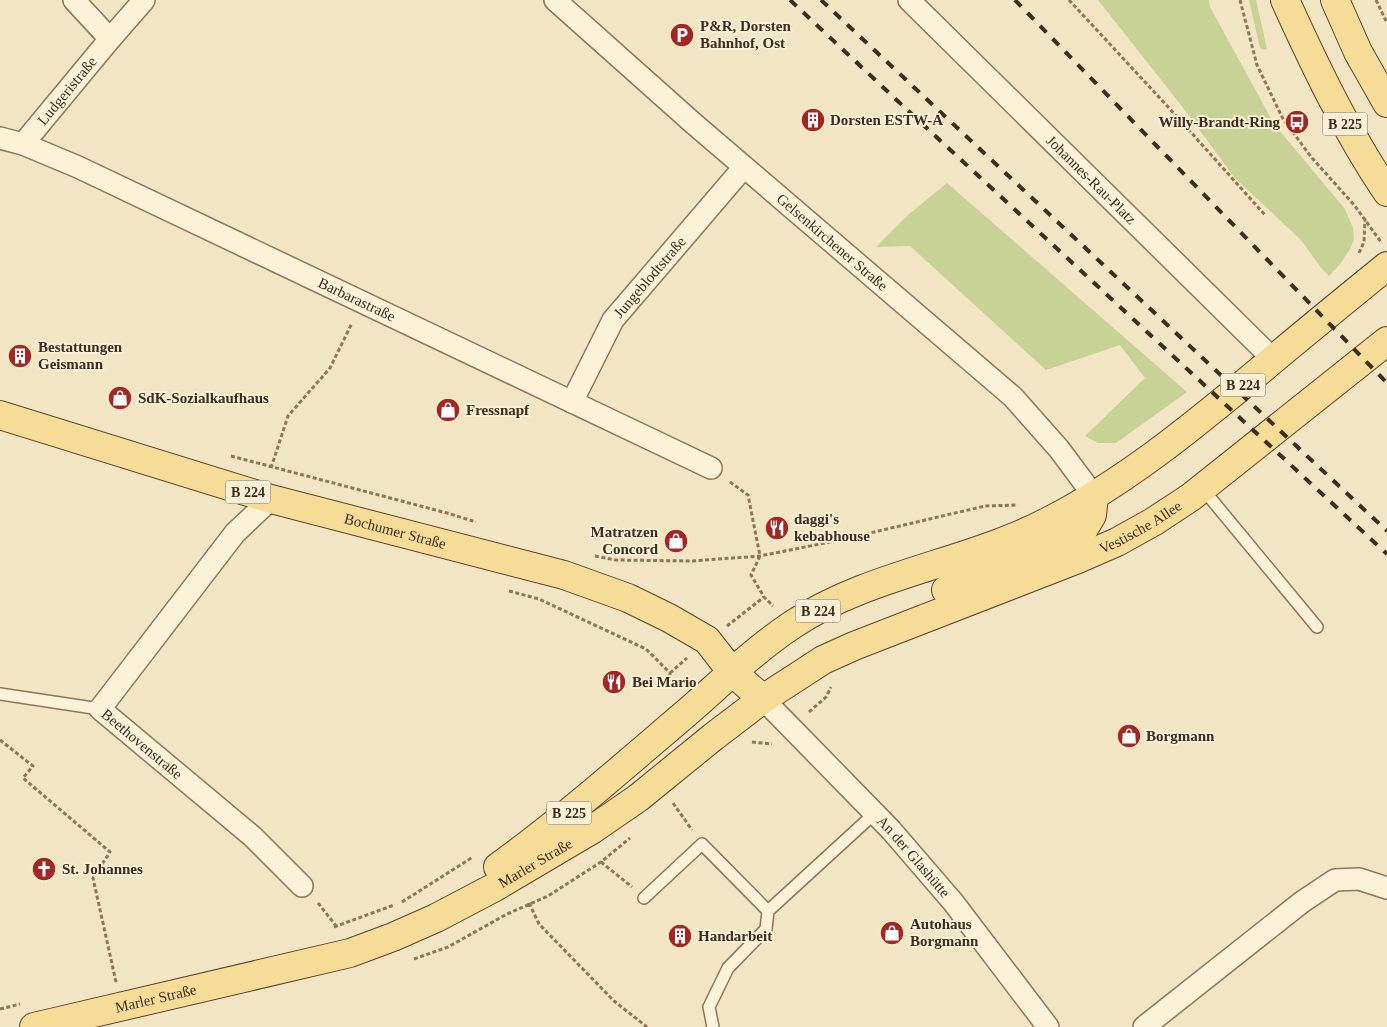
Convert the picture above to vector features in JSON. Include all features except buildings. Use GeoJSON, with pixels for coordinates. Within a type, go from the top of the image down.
{"type":"FeatureCollection","features":[{"type":"Feature","properties":{"kind":"main road","name":"B 225"},"geometry":{"type":"LineString","coordinates":[[1285,0],[1332,101],[1387,192]]}},
{"type":"Feature","properties":{"kind":"main road","name":"B 225"},"geometry":{"type":"LineString","coordinates":[[1335,0],[1358,52],[1387,104]]}},
{"type":"Feature","properties":{"kind":"main road","name":"B 224"},"geometry":{"type":"LineString","coordinates":[[732,672],[791,626],[846,597],[884,581],[1020,536],[1094,496],[1188,431],[1273,359],[1384,254]]}},
{"type":"Feature","properties":{"kind":"main road","name":"Vestische Allee"},"geometry":{"type":"LineString","coordinates":[[763,699],[823,660],[854,646],[1117,542],[1172,510],[1202,488],[1387,341]]}},
{"type":"Feature","properties":{"kind":"main road","name":"Bochumer Straße"},"geometry":{"type":"LineString","coordinates":[[0,415],[267,497],[564,575],[628,598],[708,640],[732,672],[763,699]]}},
{"type":"Feature","properties":{"kind":"main road","name":"Vestische Allee"},"geometry":{"type":"LineString","coordinates":[[854,646],[896,610],[1020,560],[1083,530],[1092,515],[1094,496]]}},
{"type":"Feature","properties":{"kind":"main road","name":"Marler Straße"},"geometry":{"type":"LineString","coordinates":[[393,937],[451,902],[547,831],[732,672]]}},
{"type":"Feature","properties":{"kind":"main road","name":"Marler Straße"},"geometry":{"type":"LineString","coordinates":[[34,1027],[350,953],[436,918],[495,887],[593,829],[638,798],[763,699]]}},
{"type":"Feature","properties":{"kind":"street"},"geometry":{"type":"LineString","coordinates":[[74,0],[110,39]]}},
{"type":"Feature","properties":{"kind":"street","name":"Ludgeristraße"},"geometry":{"type":"LineString","coordinates":[[23,144],[144,0]]}},
{"type":"Feature","properties":{"kind":"street","name":"Gelsenkirchener Straße"},"geometry":{"type":"LineString","coordinates":[[555,0],[693,123],[1012,397],[1059,449],[1094,496]]}},
{"type":"Feature","properties":{"kind":"street","name":"Johannes-Rau-Platz"},"geometry":{"type":"LineString","coordinates":[[909,0],[1273,359]]}},
{"type":"Feature","properties":{"kind":"street","name":"Barbarastraße"},"geometry":{"type":"LineString","coordinates":[[0,138],[23,144],[78,167],[711,468]]}},
{"type":"Feature","properties":{"kind":"street","name":"Jungeblodtstraße"},"geometry":{"type":"LineString","coordinates":[[572,402],[613,320],[744,167]]}},
{"type":"Feature","properties":{"kind":"street","name":"Beethovenstraße"},"geometry":{"type":"LineString","coordinates":[[267,497],[235,533],[100,709],[252,836],[302,886]]}},
{"type":"Feature","properties":{"kind":"street","name":"An der Glashütte"},"geometry":{"type":"LineString","coordinates":[[763,699],[875,813],[953,902],[1048,1027]]}},
{"type":"Feature","properties":{"kind":"street"},"geometry":{"type":"LineString","coordinates":[[1144,1027],[1302,902],[1335,880],[1359,879],[1387,888]]}},
{"type":"Feature","properties":{"kind":"lane"},"geometry":{"type":"LineString","coordinates":[[1202,488],[1317,627]]}},
{"type":"Feature","properties":{"kind":"lane"},"geometry":{"type":"LineString","coordinates":[[0,694],[100,709]]}},
{"type":"Feature","properties":{"kind":"lane"},"geometry":{"type":"LineString","coordinates":[[713,1027],[710,1007],[728,968],[766,929],[768,911],[875,813]]}},
{"type":"Feature","properties":{"kind":"lane"},"geometry":{"type":"LineString","coordinates":[[644,898],[702,844],[768,911]]}},
{"type":"Feature","properties":{"kind":"path"},"geometry":{"type":"LineString","coordinates":[[1068,0],[1170,108],[1264,215]]}},
{"type":"Feature","properties":{"kind":"path"},"geometry":{"type":"LineString","coordinates":[[1240,0],[1257,65],[1283,119],[1312,158],[1355,206],[1384,254]]}},
{"type":"Feature","properties":{"kind":"path"},"geometry":{"type":"LineString","coordinates":[[1376,0],[1387,23]]}},
{"type":"Feature","properties":{"kind":"path"},"geometry":{"type":"LineString","coordinates":[[267,497],[288,416],[330,368],[361,302]]}},
{"type":"Feature","properties":{"kind":"path"},"geometry":{"type":"LineString","coordinates":[[711,468],[748,495],[760,556],[751,575],[764,597]]}},
{"type":"Feature","properties":{"kind":"path"},"geometry":{"type":"LineString","coordinates":[[669,696],[670,673]]}},
{"type":"Feature","properties":{"kind":"path"},"geometry":{"type":"LineString","coordinates":[[0,740],[33,766],[23,778],[110,852],[94,878],[116,980]]}},
{"type":"Feature","properties":{"kind":"path"},"geometry":{"type":"LineString","coordinates":[[748,741],[772,744]]}},
{"type":"Feature","properties":{"kind":"path"},"geometry":{"type":"LineString","coordinates":[[680,797],[673,803],[702,844]]}},
{"type":"Feature","properties":{"kind":"path"},"geometry":{"type":"LineString","coordinates":[[327,929],[402,902],[481,852]]}},
{"type":"Feature","properties":{"kind":"path"},"geometry":{"type":"LineString","coordinates":[[601,862],[644,898]]}},
{"type":"Feature","properties":{"kind":"path"},"geometry":{"type":"LineString","coordinates":[[302,886],[337,926],[350,953]]}},
{"type":"Feature","properties":{"kind":"path"},"geometry":{"type":"LineString","coordinates":[[529,903],[539,924],[614,1001],[647,1027]]}},
{"type":"Feature","properties":{"kind":"green space"},"geometry":{"type":"Polygon","coordinates":[[[1098,0],[1209,0],[1210,7],[1274,124],[1345,209],[1353,228],[1354,239],[1340,264],[1329,276],[1301,240],[1235,178],[1181,105],[1098,0]]]}},
{"type":"Feature","properties":{"kind":"green space"},"geometry":{"type":"Polygon","coordinates":[[[1249,0],[1256,0],[1267,49],[1264,50],[1260,48],[1249,0]]]}},
{"type":"Feature","properties":{"kind":"green space"},"geometry":{"type":"Polygon","coordinates":[[[947,183],[1187,392],[1116,443],[1098,443],[1085,436],[1145,378],[1120,345],[1046,370],[910,246],[876,247],[908,215],[947,183]]]}},
{"type":"Feature","properties":{"kind":"railway"},"geometry":{"type":"LineString","coordinates":[[790,0],[1387,554]]}},
{"type":"Feature","properties":{"kind":"railway"},"geometry":{"type":"LineString","coordinates":[[821,0],[1387,531]]}},
{"type":"Feature","properties":{"kind":"railway"},"geometry":{"type":"LineString","coordinates":[[1015,0],[1387,383]]}},
{"type":"Feature","properties":{"kind":"place","name":"P&R, Dorsten Bahnhof, Ost"},"geometry":{"type":"Point","coordinates":[682,35]}},
{"type":"Feature","properties":{"kind":"place","name":"Dorsten ESTW-A"},"geometry":{"type":"Point","coordinates":[813,120]}},
{"type":"Feature","properties":{"kind":"place","name":"Willy-Brandt-Ring"},"geometry":{"type":"Point","coordinates":[1297,122]}},
{"type":"Feature","properties":{"kind":"place","name":"Bestattungen Geismann"},"geometry":{"type":"Point","coordinates":[20,356]}},
{"type":"Feature","properties":{"kind":"place","name":"SdK-Sozialkaufhaus"},"geometry":{"type":"Point","coordinates":[120,398]}},
{"type":"Feature","properties":{"kind":"place","name":"Fressnapf"},"geometry":{"type":"Point","coordinates":[448,410]}},
{"type":"Feature","properties":{"kind":"place","name":"daggi's kebabhouse"},"geometry":{"type":"Point","coordinates":[777,528]}},
{"type":"Feature","properties":{"kind":"place","name":"Matratzen Concord"},"geometry":{"type":"Point","coordinates":[676,541]}},
{"type":"Feature","properties":{"kind":"place","name":"Bei Mario"},"geometry":{"type":"Point","coordinates":[614,682]}},
{"type":"Feature","properties":{"kind":"place","name":"Borgmann"},"geometry":{"type":"Point","coordinates":[1129,736]}},
{"type":"Feature","properties":{"kind":"place","name":"St. Johannes"},"geometry":{"type":"Point","coordinates":[44,869]}},
{"type":"Feature","properties":{"kind":"place","name":"Autohaus Borgmann"},"geometry":{"type":"Point","coordinates":[892,933]}},
{"type":"Feature","properties":{"kind":"place","name":"Handarbeit"},"geometry":{"type":"Point","coordinates":[680,936]}}]}
